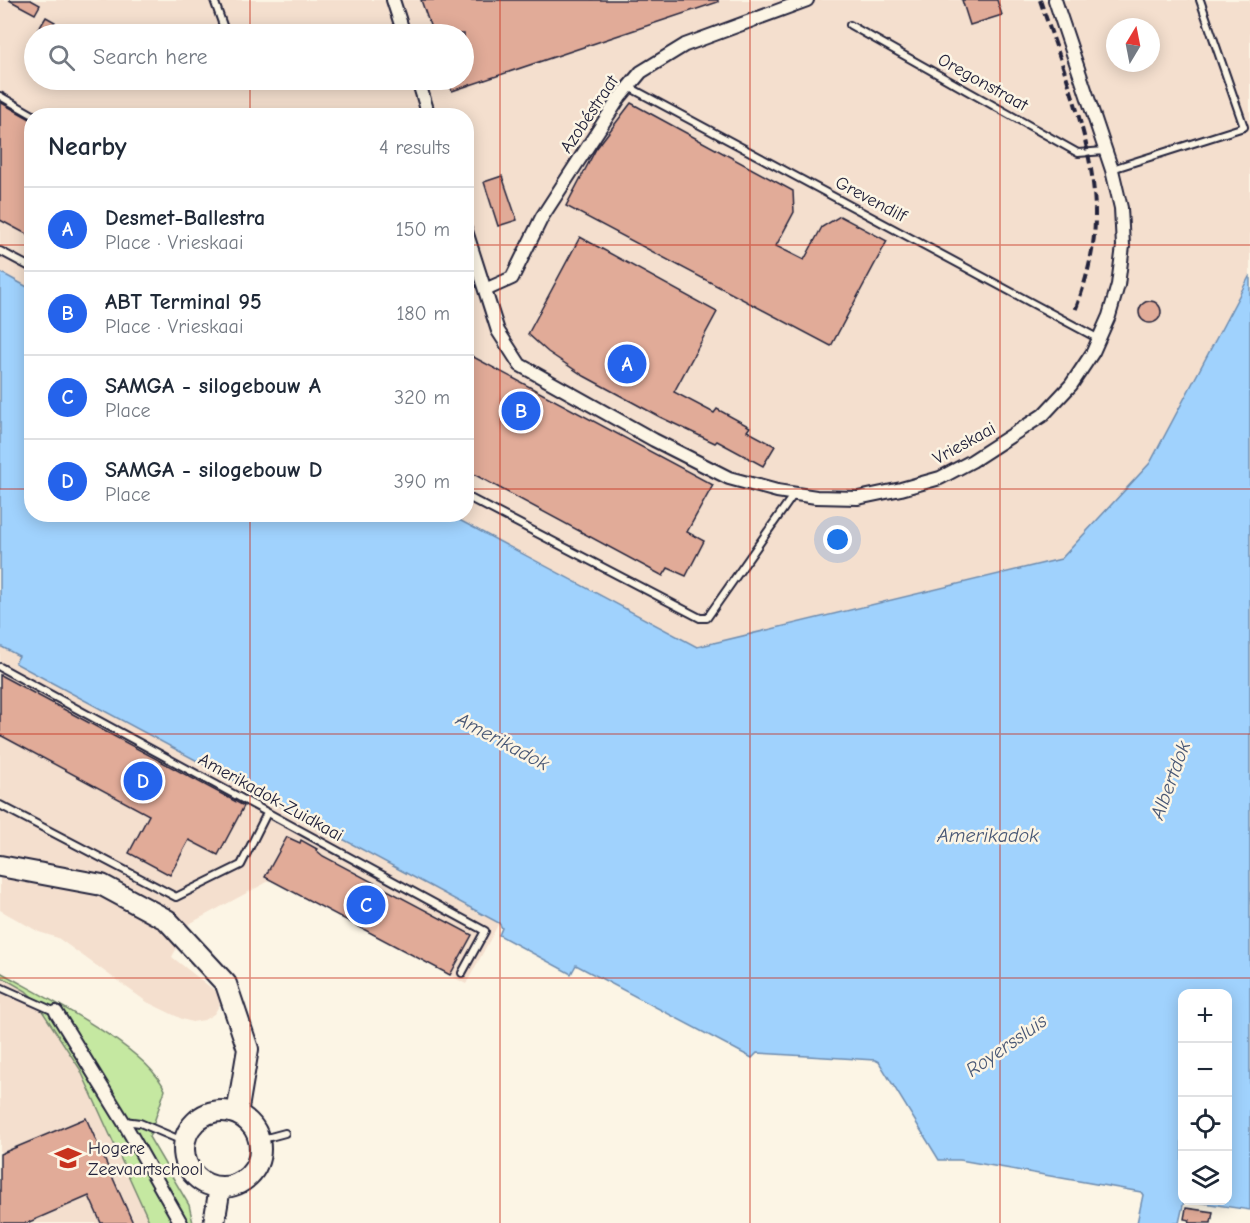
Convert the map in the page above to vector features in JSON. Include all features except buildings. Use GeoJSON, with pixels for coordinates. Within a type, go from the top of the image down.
{"type":"FeatureCollection","features":[{"type":"Feature","properties":{"kind":"main road"},"geometry":{"type":"LineString","coordinates":[[0,866],[102,885],[167,920],[226,984],[249,1049],[237,1114]]}},
{"type":"Feature","properties":{"kind":"main road"},"geometry":{"type":"LineString","coordinates":[[214,1112],[237,1114],[247,1120],[255,1129],[259,1140],[258,1163],[244,1181],[233,1186],[220,1187],[206,1184],[195,1176],[187,1165],[184,1152],[185,1142],[192,1126],[202,1117],[214,1112]]}},
{"type":"Feature","properties":{"kind":"main road"},"geometry":{"type":"LineString","coordinates":[[214,1223],[220,1187]]}},
{"type":"Feature","properties":{"kind":"street"},"geometry":{"type":"LineString","coordinates":[[393,0],[401,24]]}},
{"type":"Feature","properties":{"kind":"street","name":"Azobéstraat"},"geometry":{"type":"LineString","coordinates":[[485,290],[513,278],[542,217],[629,86],[641,72],[685,45],[807,0]]}},
{"type":"Feature","properties":{"kind":"street","name":"Vrieskaai"},"geometry":{"type":"LineString","coordinates":[[474,256],[498,331],[520,365],[580,400],[729,478],[794,494],[858,498],[940,478],[972,462],[1043,415],[1071,385],[1093,352],[1109,316],[1118,285],[1123,246],[1122,208],[1106,151],[1055,0]]}},
{"type":"Feature","properties":{"kind":"street"},"geometry":{"type":"LineString","coordinates":[[421,90],[427,108]]}},
{"type":"Feature","properties":{"kind":"street"},"geometry":{"type":"LineString","coordinates":[[56,1012],[123,1120],[182,1223]]}},
{"type":"Feature","properties":{"kind":"lane"},"geometry":{"type":"LineString","coordinates":[[214,0],[222,24]]}},
{"type":"Feature","properties":{"kind":"lane"},"geometry":{"type":"LineString","coordinates":[[1112,170],[1244,127],[1200,0]]}},
{"type":"Feature","properties":{"kind":"lane","name":"Oregonstraat"},"geometry":{"type":"LineString","coordinates":[[850,25],[1078,153],[1106,151]]}},
{"type":"Feature","properties":{"kind":"lane","name":"Grevendilf"},"geometry":{"type":"LineString","coordinates":[[629,86],[1099,339]]}},
{"type":"Feature","properties":{"kind":"lane"},"geometry":{"type":"LineString","coordinates":[[0,96],[24,110]]}},
{"type":"Feature","properties":{"kind":"lane"},"geometry":{"type":"LineString","coordinates":[[0,251],[24,264]]}},
{"type":"Feature","properties":{"kind":"lane"},"geometry":{"type":"LineString","coordinates":[[474,500],[700,618],[707,618],[794,494]]}},
{"type":"Feature","properties":{"kind":"lane","name":"Amerikadok-Zuidkaai"},"geometry":{"type":"LineString","coordinates":[[0,667],[485,931],[462,974]]}},
{"type":"Feature","properties":{"kind":"lane"},"geometry":{"type":"LineString","coordinates":[[0,805],[176,897],[241,865],[267,813]]}},
{"type":"Feature","properties":{"kind":"lane"},"geometry":{"type":"LineString","coordinates":[[0,987],[56,1012]]}},
{"type":"Feature","properties":{"kind":"lane"},"geometry":{"type":"LineString","coordinates":[[123,1120],[140,1123],[185,1142]]}},
{"type":"Feature","properties":{"kind":"lane"},"geometry":{"type":"LineString","coordinates":[[259,1140],[285,1133]]}},
{"type":"Feature","properties":{"kind":"shaded area"},"geometry":{"type":"Polygon","coordinates":[[[0,0],[1250,0],[1250,275],[1150,463],[1061,559],[697,647],[463,522],[474,522],[474,108],[24,108],[24,285],[0,272],[0,0]]]}},
{"type":"Feature","properties":{"kind":"shaded area"},"geometry":{"type":"Polygon","coordinates":[[[0,646],[19,656],[15,663],[499,923],[466,984],[271,880],[189,924],[172,957],[224,998],[214,1014],[204,1020],[192,1022],[147,1002],[58,938],[39,932],[0,910],[0,646]]]}},
{"type":"Feature","properties":{"kind":"shaded area","name":"Hogere Zeevaartschool"},"geometry":{"type":"Polygon","coordinates":[[[0,976],[26,991],[55,1022],[172,1223],[0,1223],[0,976]]]}},
{"type":"Feature","properties":{"kind":"green space"},"geometry":{"type":"Polygon","coordinates":[[[0,972],[92,1024],[138,1057],[154,1074],[165,1090],[149,1137],[189,1205],[193,1223],[150,1223],[80,1069],[35,1000],[26,991],[0,976],[0,972]]]}},
{"type":"Feature","properties":{"kind":"water","name":"Amerikadok"},"geometry":{"type":"Polygon","coordinates":[[[0,272],[24,285],[24,522],[463,522],[697,647],[1061,559],[1150,463],[1250,275],[1250,1210],[1217,1205],[1232,1205],[1232,989],[1178,989],[1178,1205],[1183,1205],[1179,1223],[1137,1223],[1143,1195],[1141,1192],[960,1160],[939,1160],[879,1062],[875,1060],[757,1053],[752,1058],[576,965],[571,974],[499,935],[502,928],[499,923],[15,663],[19,656],[0,646],[0,272]]]}},
{"type":"Feature","properties":{"kind":"railway"},"geometry":{"type":"LineString","coordinates":[[1040,0],[1084,135],[1094,191],[1095,229],[1092,253],[1075,311]]}},
{"type":"Feature","properties":{"kind":"place","name":"Desmet-Ballestra"},"geometry":{"type":"Point","coordinates":[627,364]}},
{"type":"Feature","properties":{"kind":"place","name":"ABT Terminal 95"},"geometry":{"type":"Point","coordinates":[521,411]}},
{"type":"Feature","properties":{"kind":"place","name":"SAMGA - silogebouw D"},"geometry":{"type":"Point","coordinates":[143,781]}},
{"type":"Feature","properties":{"kind":"place","name":"SAMGA - silogebouw A"},"geometry":{"type":"Point","coordinates":[366,905]}},
{"type":"Feature","properties":{"kind":"place","name":"Hogere Zeevaartschool"},"geometry":{"type":"Point","coordinates":[68,1158]}},
{"type":"Feature","properties":{"kind":"water label","name":"Albertdok"},"geometry":{"type":"Point","coordinates":[1170,780]}},
{"type":"Feature","properties":{"kind":"water label","name":"Royerssluis"},"geometry":{"type":"Point","coordinates":[1006,1045]}}]}
